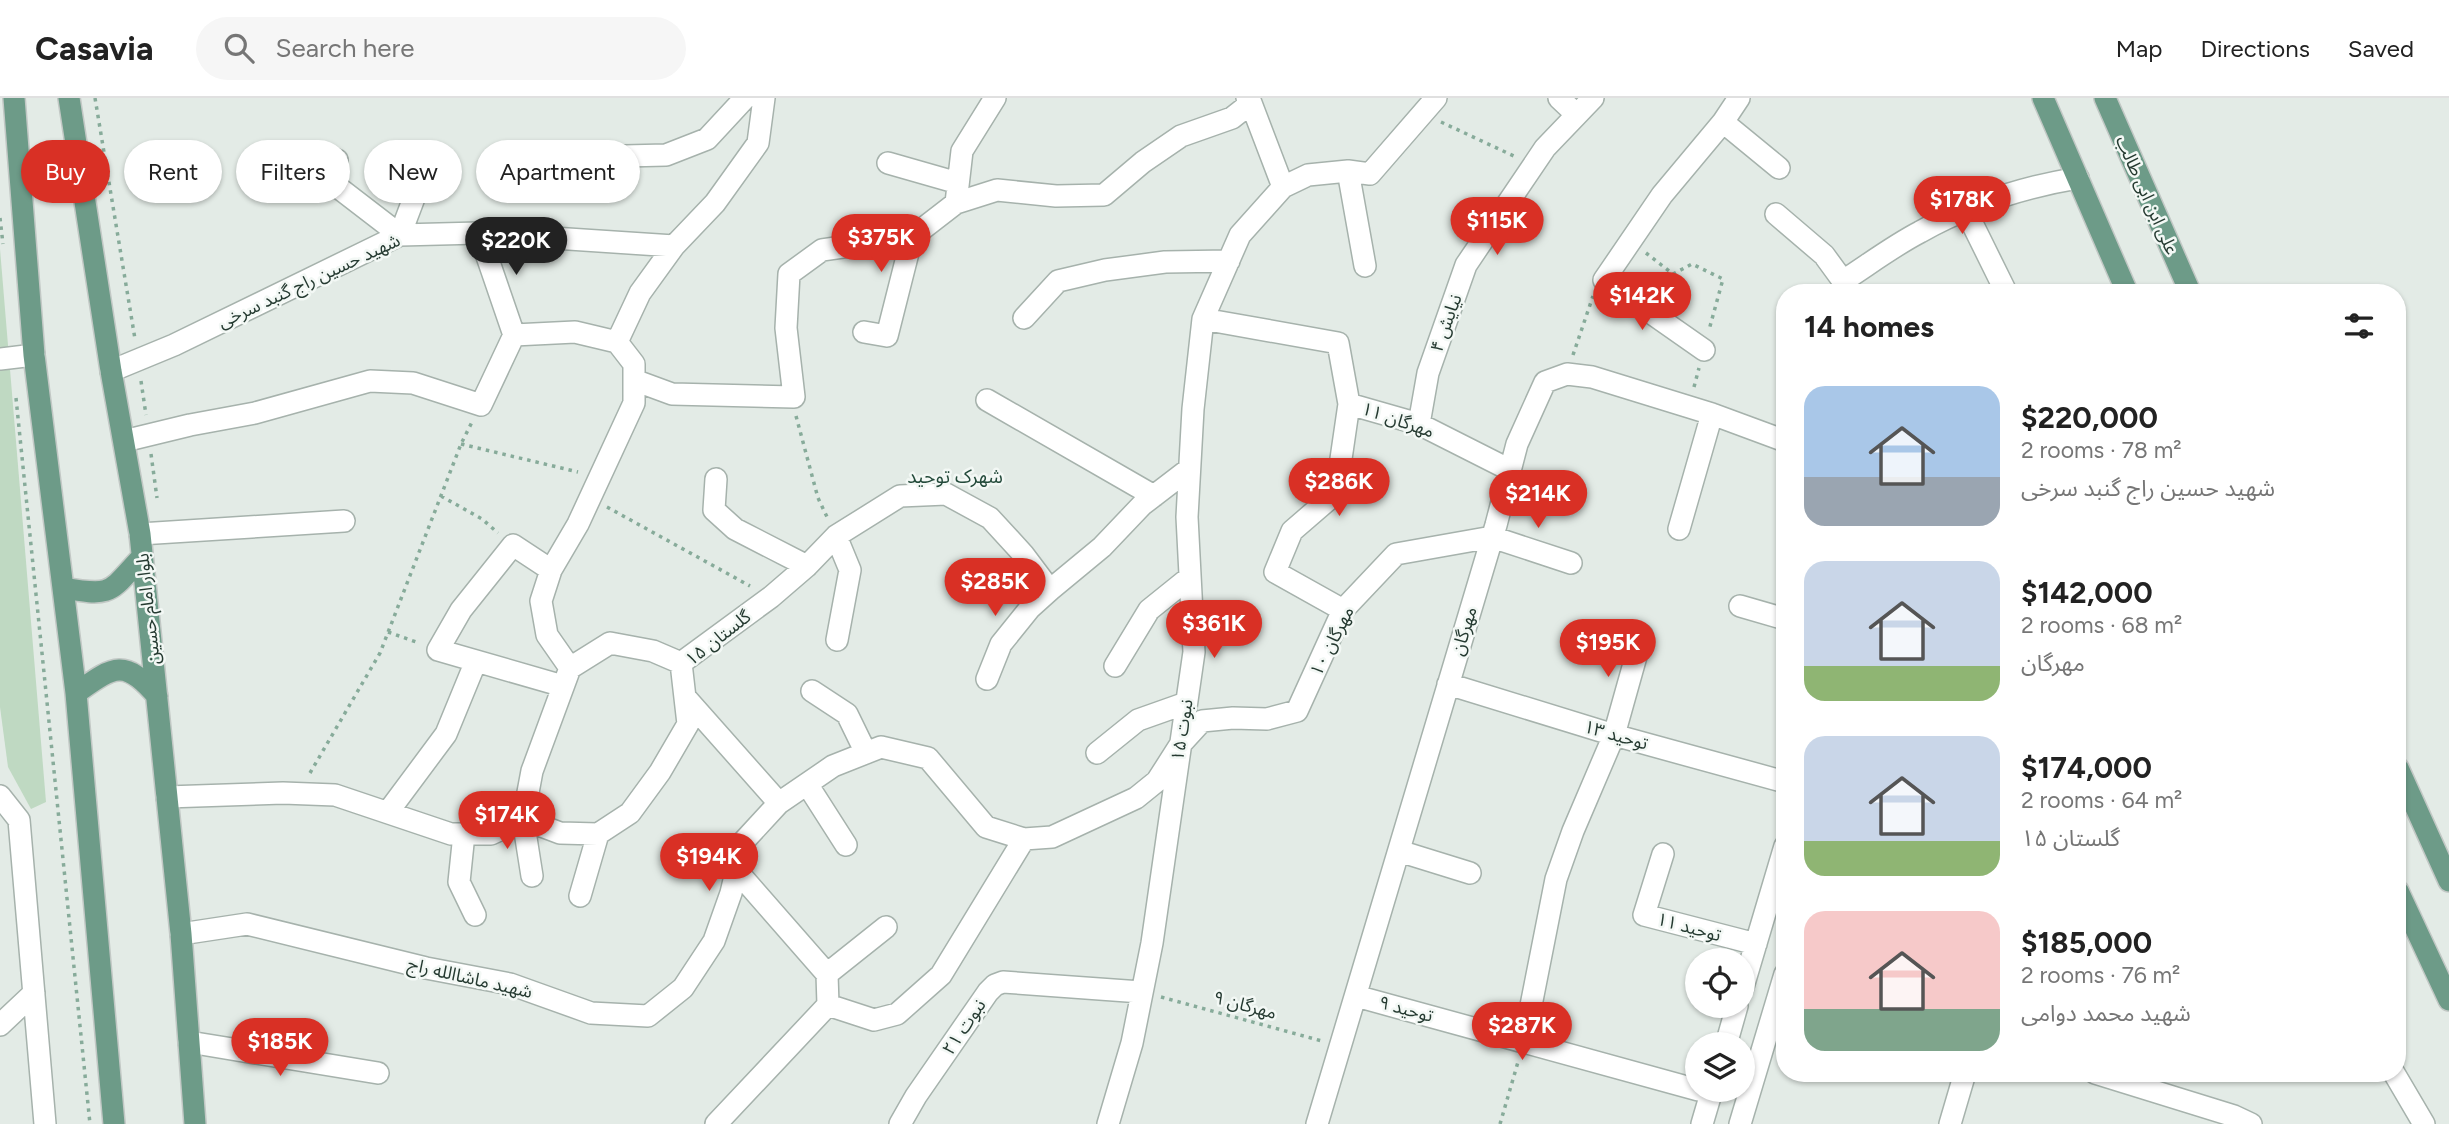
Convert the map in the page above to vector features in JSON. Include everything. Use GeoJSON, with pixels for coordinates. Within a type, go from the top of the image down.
{"type":"FeatureCollection","features":[{"type":"Feature","properties":{"kind":"main road"},"geometry":{"type":"LineString","coordinates":[[14,98],[34,355],[76,693],[114,1124]]}},
{"type":"Feature","properties":{"kind":"main road","name":"بلوار امام حسین"},"geometry":{"type":"LineString","coordinates":[[69,98],[111,371],[140,534],[181,934],[195,1124]]}},
{"type":"Feature","properties":{"kind":"main road"},"geometry":{"type":"LineString","coordinates":[[2043,98],[2124,284]]}},
{"type":"Feature","properties":{"kind":"main road","name":"علی ابن ابی طالب"},"geometry":{"type":"LineString","coordinates":[[2105,98],[2186,284]]}},
{"type":"Feature","properties":{"kind":"main road"},"geometry":{"type":"LineString","coordinates":[[64,588],[104,593],[113,588],[142,557]]}},
{"type":"Feature","properties":{"kind":"main road"},"geometry":{"type":"LineString","coordinates":[[76,693],[103,674],[129,671],[140,676],[158,696]]}},
{"type":"Feature","properties":{"kind":"main road"},"geometry":{"type":"LineString","coordinates":[[2406,786],[2449,881]]}},
{"type":"Feature","properties":{"kind":"main road"},"geometry":{"type":"LineString","coordinates":[[2406,908],[2449,1000]]}},
{"type":"Feature","properties":{"kind":"street"},"geometry":{"type":"LineString","coordinates":[[640,156],[666,155],[707,139],[746,98]]}},
{"type":"Feature","properties":{"kind":"street"},"geometry":{"type":"LineString","coordinates":[[617,342],[640,293],[674,246],[715,203],[758,143],[764,98]]}},
{"type":"Feature","properties":{"kind":"street"},"geometry":{"type":"LineString","coordinates":[[864,332],[887,336],[912,237],[957,193],[962,151],[995,98]]}},
{"type":"Feature","properties":{"kind":"street"},"geometry":{"type":"LineString","coordinates":[[1559,98],[1576,114]]}},
{"type":"Feature","properties":{"kind":"street","name":"نیایش ۴"},"geometry":{"type":"LineString","coordinates":[[1419,424],[1428,373],[1466,265],[1545,148],[1593,98]]}},
{"type":"Feature","properties":{"kind":"street"},"geometry":{"type":"LineString","coordinates":[[1704,350],[1604,280],[1662,195],[1723,122],[1739,98]]}},
{"type":"Feature","properties":{"kind":"street"},"geometry":{"type":"LineString","coordinates":[[888,163],[957,193],[997,190],[1056,196],[1104,195],[1143,162],[1181,136],[1232,118],[1249,100],[1283,187],[1308,175],[1348,171],[1370,174],[1429,106]]}},
{"type":"Feature","properties":{"kind":"street"},"geometry":{"type":"LineString","coordinates":[[1723,122],[1779,168]]}},
{"type":"Feature","properties":{"kind":"street"},"geometry":{"type":"LineString","coordinates":[[1348,171],[1366,266]]}},
{"type":"Feature","properties":{"kind":"street"},"geometry":{"type":"LineString","coordinates":[[1851,284],[1920,231],[2038,185],[2078,178]]}},
{"type":"Feature","properties":{"kind":"street","name":"نبوت ۱۵"},"geometry":{"type":"LineString","coordinates":[[1117,1122],[1152,943],[1194,652],[1187,517],[1193,409],[1203,320],[1240,235],[1283,187]]}},
{"type":"Feature","properties":{"kind":"street"},"geometry":{"type":"LineString","coordinates":[[350,197],[400,235],[412,203]]}},
{"type":"Feature","properties":{"kind":"street"},"geometry":{"type":"LineString","coordinates":[[1966,211],[2002,284]]}},
{"type":"Feature","properties":{"kind":"street"},"geometry":{"type":"LineString","coordinates":[[1776,214],[1824,255],[1845,284]]}},
{"type":"Feature","properties":{"kind":"street"},"geometry":{"type":"LineString","coordinates":[[124,441],[255,413],[370,381],[414,383],[481,405],[514,335],[479,233]]}},
{"type":"Feature","properties":{"kind":"street","name":"شهید حسین راج گنبد سرخی"},"geometry":{"type":"LineString","coordinates":[[111,371],[174,345],[400,235],[479,233],[674,246]]}},
{"type":"Feature","properties":{"kind":"street"},"geometry":{"type":"LineString","coordinates":[[634,380],[672,394],[794,397],[786,328],[789,274],[821,250],[912,237]]}},
{"type":"Feature","properties":{"kind":"street"},"geometry":{"type":"LineString","coordinates":[[1024,317],[1058,281],[1105,270],[1165,262],[1229,261]]}},
{"type":"Feature","properties":{"kind":"street","name":"مهرگان ۱۱"},"geometry":{"type":"LineString","coordinates":[[1203,320],[1338,343],[1349,404],[1419,424],[1510,470]]}},
{"type":"Feature","properties":{"kind":"street"},"geometry":{"type":"LineString","coordinates":[[514,335],[575,332],[617,342],[634,364],[634,403],[591,499],[551,570],[541,601],[547,635],[566,677]]}},
{"type":"Feature","properties":{"kind":"street"},"geometry":{"type":"LineString","coordinates":[[0,359],[34,355]]}},
{"type":"Feature","properties":{"kind":"street"},"geometry":{"type":"LineString","coordinates":[[1567,374],[1592,377],[1712,414],[1776,438]]}},
{"type":"Feature","properties":{"kind":"street","name":"مهرگان"},"geometry":{"type":"LineString","coordinates":[[1317,1124],[1492,537],[1517,444],[1545,382],[1567,374]]}},
{"type":"Feature","properties":{"kind":"street"},"geometry":{"type":"LineString","coordinates":[[987,401],[1154,496]]}},
{"type":"Feature","properties":{"kind":"street"},"geometry":{"type":"LineString","coordinates":[[1343,610],[1275,572],[1292,531],[1336,493],[1349,404]]}},
{"type":"Feature","properties":{"kind":"street"},"geometry":{"type":"LineString","coordinates":[[1679,529],[1712,414]]}},
{"type":"Feature","properties":{"kind":"street"},"geometry":{"type":"LineString","coordinates":[[986,679],[1002,644],[1030,608],[1102,547],[1142,505],[1189,469]]}},
{"type":"Feature","properties":{"kind":"street"},"geometry":{"type":"LineString","coordinates":[[716,479],[714,510],[735,529],[807,566]]}},
{"type":"Feature","properties":{"kind":"street","name":"گلستان ۱۵"},"geometry":{"type":"LineString","coordinates":[[598,834],[630,813],[660,772],[688,724],[681,663],[771,597],[836,536],[900,496],[946,494],[990,518],[1023,554],[1050,590]]}},
{"type":"Feature","properties":{"kind":"street"},"geometry":{"type":"LineString","coordinates":[[140,534],[344,522]]}},
{"type":"Feature","properties":{"kind":"street"},"geometry":{"type":"LineString","coordinates":[[836,536],[850,569],[837,640]]}},
{"type":"Feature","properties":{"kind":"street"},"geometry":{"type":"LineString","coordinates":[[1492,537],[1571,563]]}},
{"type":"Feature","properties":{"kind":"street","name":"مهرگان ۱۰"},"geometry":{"type":"LineString","coordinates":[[1180,745],[1202,722],[1233,718],[1268,719],[1297,711],[1343,610],[1396,554],[1492,537]]}},
{"type":"Feature","properties":{"kind":"street"},"geometry":{"type":"LineString","coordinates":[[551,570],[513,545],[461,610],[438,650],[476,661],[566,677]]}},
{"type":"Feature","properties":{"kind":"street"},"geometry":{"type":"LineString","coordinates":[[1115,666],[1149,610],[1190,577]]}},
{"type":"Feature","properties":{"kind":"street"},"geometry":{"type":"LineString","coordinates":[[1740,606],[1776,617]]}},
{"type":"Feature","properties":{"kind":"street"},"geometry":{"type":"LineString","coordinates":[[1524,1041],[1556,879],[1573,831],[1614,735],[1642,635]]}},
{"type":"Feature","properties":{"kind":"street"},"geometry":{"type":"LineString","coordinates":[[532,876],[523,819],[532,771],[566,677],[610,643],[653,651],[681,663]]}},
{"type":"Feature","properties":{"kind":"street"},"geometry":{"type":"LineString","coordinates":[[388,812],[446,734],[476,661]]}},
{"type":"Feature","properties":{"kind":"street","name":"توحید ۱۳"},"geometry":{"type":"LineString","coordinates":[[1448,684],[1614,735],[1776,780]]}},
{"type":"Feature","properties":{"kind":"street"},"geometry":{"type":"LineString","coordinates":[[812,691],[847,714],[866,753]]}},
{"type":"Feature","properties":{"kind":"street"},"geometry":{"type":"LineString","coordinates":[[685,697],[779,803]]}},
{"type":"Feature","properties":{"kind":"street"},"geometry":{"type":"LineString","coordinates":[[1097,752],[1138,720],[1186,703]]}},
{"type":"Feature","properties":{"kind":"street","name":"شهید ماشاالله راج"},"geometry":{"type":"LineString","coordinates":[[181,934],[247,924],[426,968],[510,984],[591,1013],[648,1016],[683,988],[714,941],[743,842],[779,803],[833,766],[881,747],[928,758],[986,827],[1024,839],[1052,837],[1136,798],[1157,781],[1180,745]]}},
{"type":"Feature","properties":{"kind":"street"},"geometry":{"type":"LineString","coordinates":[[807,784],[846,845]]}},
{"type":"Feature","properties":{"kind":"street"},"geometry":{"type":"LineString","coordinates":[[167,797],[335,795],[451,834],[491,834],[523,819],[560,833],[598,834],[580,897]]}},
{"type":"Feature","properties":{"kind":"street"},"geometry":{"type":"LineString","coordinates":[[0,796],[19,820],[45,1124]]}},
{"type":"Feature","properties":{"kind":"street"},"geometry":{"type":"LineString","coordinates":[[464,834],[459,882],[475,915]]}},
{"type":"Feature","properties":{"kind":"street"},"geometry":{"type":"LineString","coordinates":[[828,1005],[874,1020],[897,1014],[941,975],[1024,839]]}},
{"type":"Feature","properties":{"kind":"street"},"geometry":{"type":"LineString","coordinates":[[1399,851],[1470,873]]}},
{"type":"Feature","properties":{"kind":"street","name":"توحید ۱۱"},"geometry":{"type":"LineString","coordinates":[[1663,854],[1644,915],[1756,944]]}},
{"type":"Feature","properties":{"kind":"street"},"geometry":{"type":"LineString","coordinates":[[716,1124],[828,1005],[827,974],[736,870]]}},
{"type":"Feature","properties":{"kind":"street"},"geometry":{"type":"LineString","coordinates":[[1755,948],[1776,876]]}},
{"type":"Feature","properties":{"kind":"street"},"geometry":{"type":"LineString","coordinates":[[827,974],[886,927]]}},
{"type":"Feature","properties":{"kind":"street","name":"نبوت ۲۱"},"geometry":{"type":"LineString","coordinates":[[900,1124],[916,1096],[995,985],[1003,982],[1141,992]]}},
{"type":"Feature","properties":{"kind":"street"},"geometry":{"type":"LineString","coordinates":[[0,1025],[34,993]]}},
{"type":"Feature","properties":{"kind":"street","name":"توحید ۹"},"geometry":{"type":"LineString","coordinates":[[1356,996],[1685,1085]]}},
{"type":"Feature","properties":{"kind":"street"},"geometry":{"type":"LineString","coordinates":[[1740,1124],[1776,1006]]}},
{"type":"Feature","properties":{"kind":"street"},"geometry":{"type":"LineString","coordinates":[[188,1042],[379,1073]]}},
{"type":"Feature","properties":{"kind":"street"},"geometry":{"type":"LineString","coordinates":[[1950,1124],[1962,1082]]}},
{"type":"Feature","properties":{"kind":"street"},"geometry":{"type":"LineString","coordinates":[[2124,1082],[2234,1116],[2250,1124]]}},
{"type":"Feature","properties":{"kind":"street"},"geometry":{"type":"LineString","coordinates":[[2399,1082],[2424,1124]]}},
{"type":"Feature","properties":{"kind":"street"},"geometry":{"type":"LineString","coordinates":[[1702,1124],[1704,1102]]}},
{"type":"Feature","properties":{"kind":"path"},"geometry":{"type":"LineString","coordinates":[[1429,106],[1533,166]]}},
{"type":"Feature","properties":{"kind":"path"},"geometry":{"type":"LineString","coordinates":[[0,218],[4,256]]}},
{"type":"Feature","properties":{"kind":"path"},"geometry":{"type":"LineString","coordinates":[[1631,240],[1672,274],[1692,264],[1723,279],[1688,407]]}},
{"type":"Feature","properties":{"kind":"path"},"geometry":{"type":"LineString","coordinates":[[1567,374],[1594,292],[1604,280]]}},
{"type":"Feature","properties":{"kind":"path"},"geometry":{"type":"LineString","coordinates":[[16,397],[90,1124]]}},
{"type":"Feature","properties":{"kind":"path"},"geometry":{"type":"LineString","coordinates":[[794,397],[797,426],[818,498],[836,536]]}},
{"type":"Feature","properties":{"kind":"path"},"geometry":{"type":"LineString","coordinates":[[298,794],[380,653],[461,444],[481,405]]}},
{"type":"Feature","properties":{"kind":"path"},"geometry":{"type":"LineString","coordinates":[[461,444],[601,478]]}},
{"type":"Feature","properties":{"kind":"path"},"geometry":{"type":"LineString","coordinates":[[441,496],[482,519],[513,545]]}},
{"type":"Feature","properties":{"kind":"path"},"geometry":{"type":"LineString","coordinates":[[591,499],[771,597]]}},
{"type":"Feature","properties":{"kind":"path"},"geometry":{"type":"LineString","coordinates":[[388,632],[438,650]]}},
{"type":"Feature","properties":{"kind":"path","name":"مهرگان ۹"},"geometry":{"type":"LineString","coordinates":[[1141,992],[1341,1046]]}},
{"type":"Feature","properties":{"kind":"path"},"geometry":{"type":"LineString","coordinates":[[1500,1124],[1524,1041]]}},
{"type":"Feature","properties":{"kind":"green space"},"geometry":{"type":"Polygon","coordinates":[[[0,249],[46,802],[31,809],[8,767],[0,707],[0,249]]]}},
{"type":"Feature","properties":{"kind":"district","name":"شهرک توحید"},"geometry":{"type":"Point","coordinates":[955,476]}}]}
